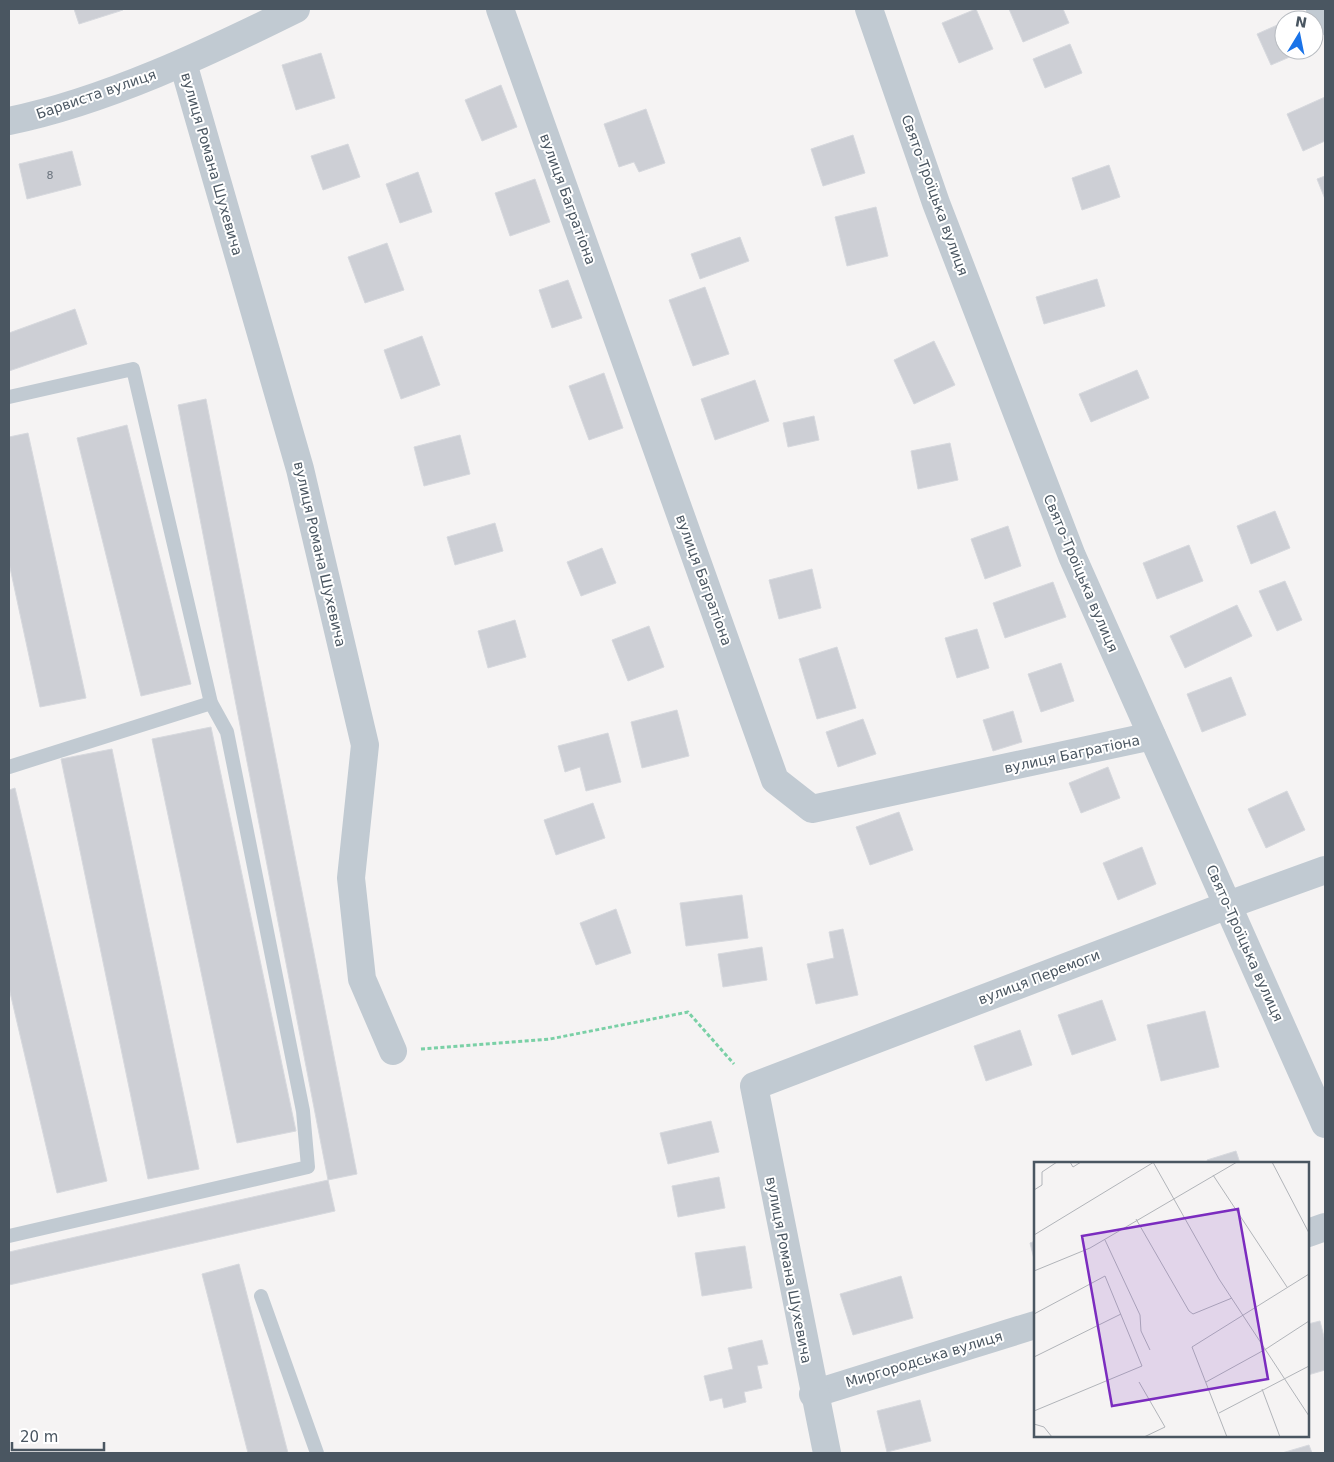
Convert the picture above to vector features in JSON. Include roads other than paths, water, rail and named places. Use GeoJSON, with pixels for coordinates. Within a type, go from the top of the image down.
{"type":"FeatureCollection","features":[{"type":"Feature","properties":{"kind":"street","name":"Барвиста вулиця"},"geometry":{"type":"LineString","coordinates":[[9,122],[49,113],[183,62],[296,9]]}},
{"type":"Feature","properties":{"kind":"street","name":"вулиця Багратіона"},"geometry":{"type":"LineString","coordinates":[[500,9],[775,780],[812,809],[1152,736]]}},
{"type":"Feature","properties":{"kind":"street","name":"Свято-Троїцька вулиця"},"geometry":{"type":"LineString","coordinates":[[869,9],[936,203],[1072,556],[1325,1124]]}},
{"type":"Feature","properties":{"kind":"street"},"geometry":{"type":"LineString","coordinates":[[1320,9],[1325,21]]}},
{"type":"Feature","properties":{"kind":"street","name":"вулиця Романа Шухевича"},"geometry":{"type":"LineString","coordinates":[[183,62],[300,469],[365,745],[351,878],[362,979],[393,1051]]}},
{"type":"Feature","properties":{"kind":"street","name":"вулиця Перемоги"},"geometry":{"type":"LineString","coordinates":[[754,1086],[1228,905],[1325,870]]}},
{"type":"Feature","properties":{"kind":"street","name":"вулиця Романа Шухевича"},"geometry":{"type":"LineString","coordinates":[[754,1086],[826,1453]]}},
{"type":"Feature","properties":{"kind":"street"},"geometry":{"type":"LineString","coordinates":[[1309,1233],[1325,1227]]}},
{"type":"Feature","properties":{"kind":"street","name":"Миргородська вулиця"},"geometry":{"type":"LineString","coordinates":[[813,1394],[1034,1325]]}},
{"type":"Feature","properties":{"kind":"lane"},"geometry":{"type":"LineString","coordinates":[[9,397],[133,369],[211,703],[227,732],[303,1111],[308,1167],[9,1236]]}},
{"type":"Feature","properties":{"kind":"lane"},"geometry":{"type":"LineString","coordinates":[[9,767],[211,703]]}},
{"type":"Feature","properties":{"kind":"lane"},"geometry":{"type":"LineString","coordinates":[[260,1296],[317,1453]]}}]}
